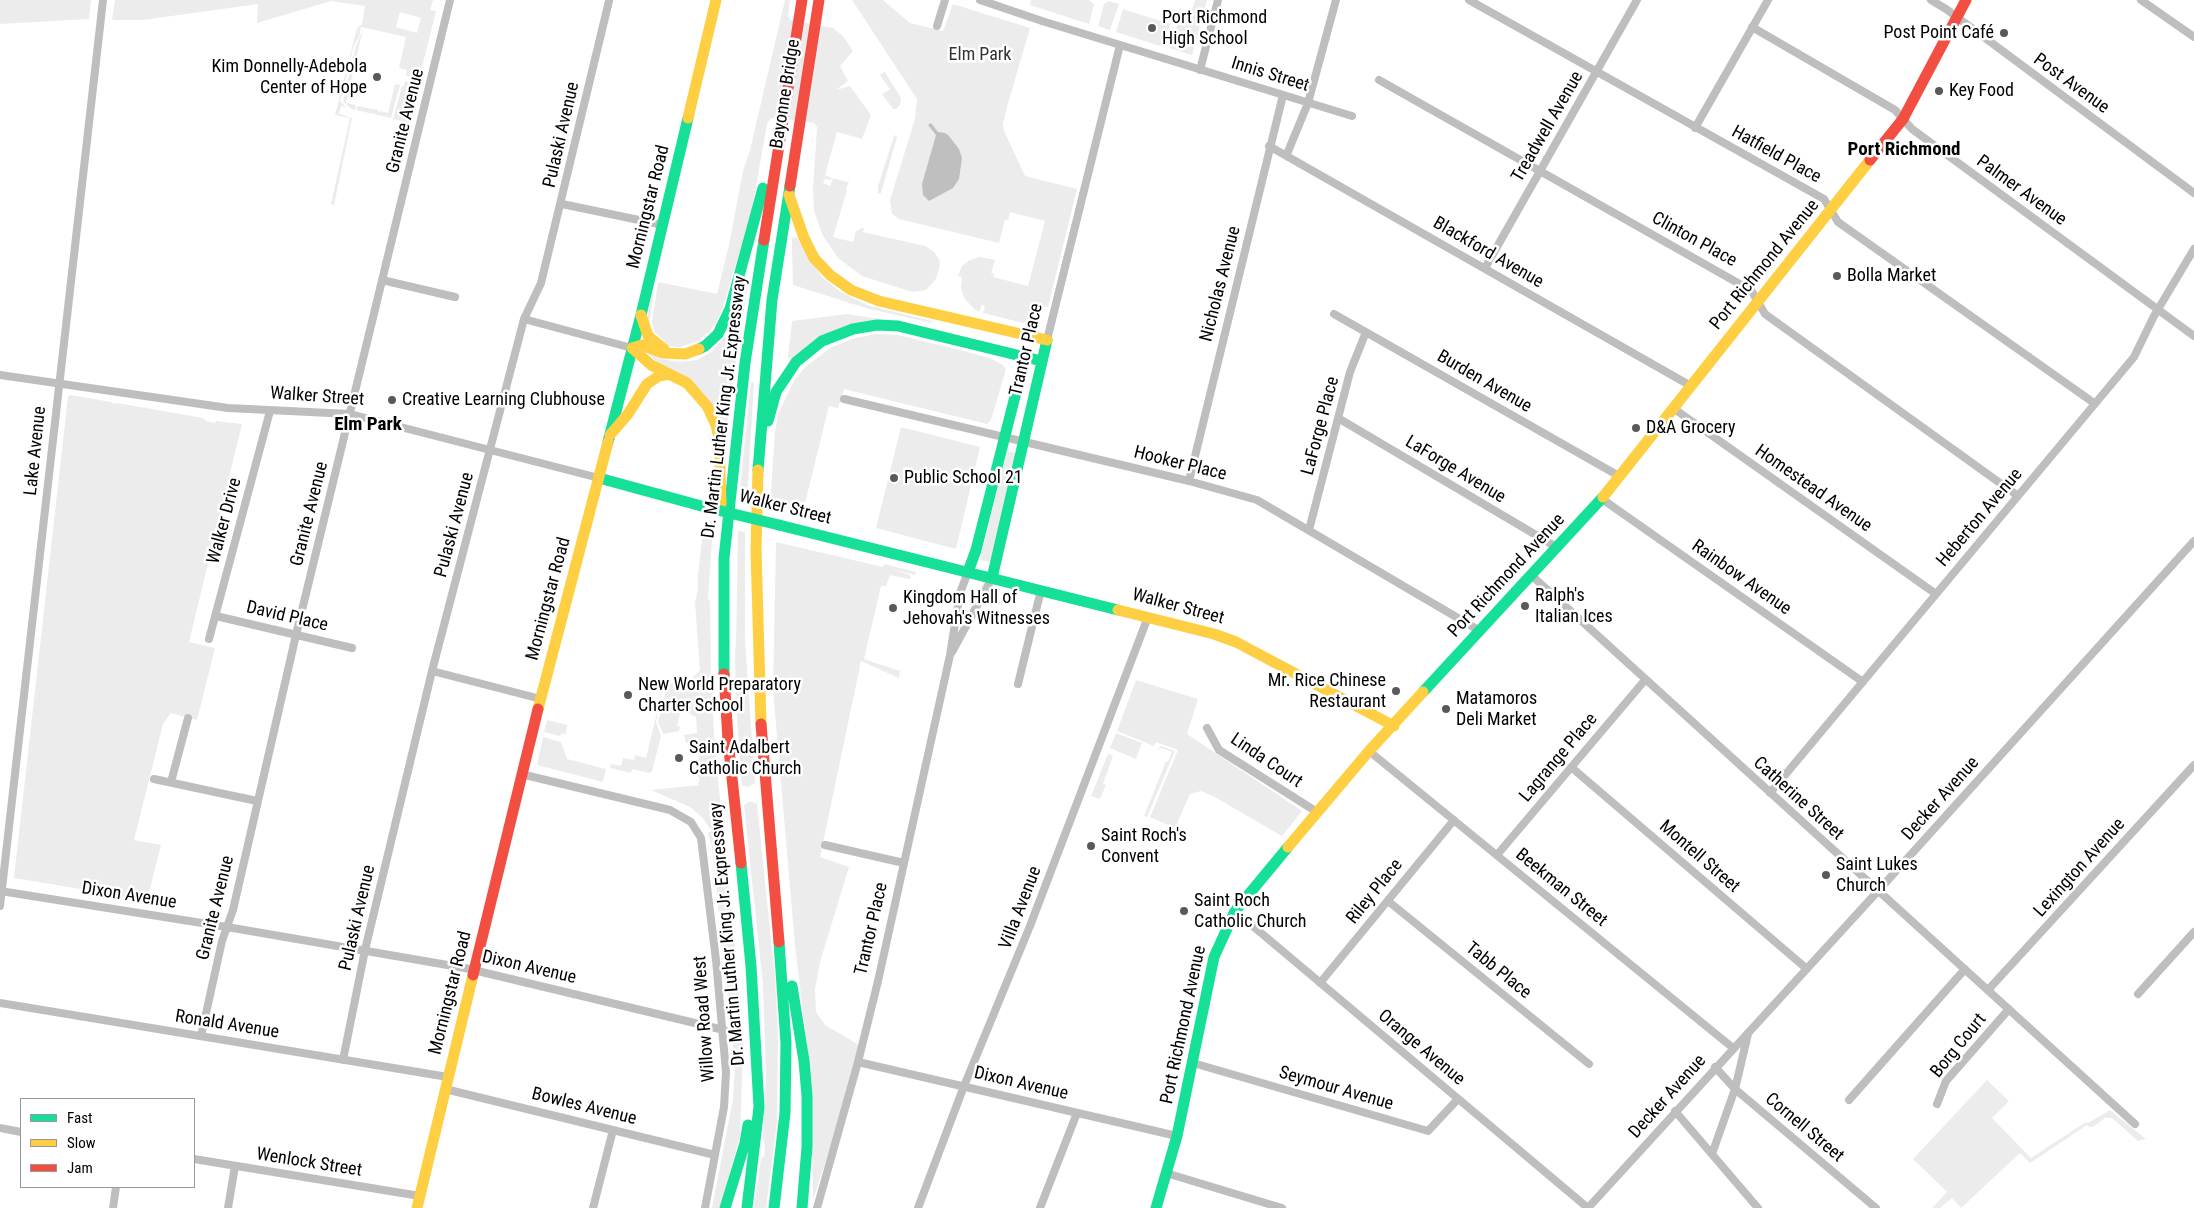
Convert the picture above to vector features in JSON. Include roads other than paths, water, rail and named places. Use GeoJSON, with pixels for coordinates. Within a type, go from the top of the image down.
{"type":"FeatureCollection","features":[{"type":"Feature","properties":{"kind":"main road","name":"Morningstar Road"},"geometry":{"type":"LineString","coordinates":[[417,1208],[522,774],[641,315],[716,0]]}},
{"type":"Feature","properties":{"kind":"main road","name":"Bayonne Bridge"},"geometry":{"type":"LineString","coordinates":[[779,150],[802,0]]}},
{"type":"Feature","properties":{"kind":"main road","name":"Bayonne Bridge"},"geometry":{"type":"LineString","coordinates":[[788,194],[819,0]]}},
{"type":"Feature","properties":{"kind":"main road","name":"Port Richmond Avenue"},"geometry":{"type":"LineString","coordinates":[[1156,1208],[1177,1136],[1214,957],[1235,911],[1370,751],[1602,499],[1903,119],[1966,0]]}},
{"type":"Feature","properties":{"kind":"main road"},"geometry":{"type":"LineString","coordinates":[[724,558],[721,452],[716,425],[707,406],[693,389],[650,365],[632,348],[642,345],[659,352],[679,354],[695,352],[714,338],[724,325],[758,212],[765,178],[779,150]]}},
{"type":"Feature","properties":{"kind":"main road","name":"Dr. Martin Luther King Jr. Expressway"},"geometry":{"type":"LineString","coordinates":[[747,1208],[759,1106],[752,973],[728,740],[724,667],[724,558],[740,399],[779,150]]}},
{"type":"Feature","properties":{"kind":"main road"},"geometry":{"type":"LineString","coordinates":[[788,194],[804,238],[814,258],[830,275],[850,290],[879,300],[1047,340]]}},
{"type":"Feature","properties":{"kind":"main road","name":"Dr. Martin Luther King Jr. Expressway"},"geometry":{"type":"LineString","coordinates":[[774,1208],[782,1149],[786,1077],[785,1007],[759,683],[756,550],[758,460],[769,326],[788,194]]}},
{"type":"Feature","properties":{"kind":"main road"},"geometry":{"type":"LineString","coordinates":[[641,315],[644,329],[651,340],[664,349],[679,354]]}},
{"type":"Feature","properties":{"kind":"main road"},"geometry":{"type":"LineString","coordinates":[[758,460],[766,438],[771,406],[783,380],[802,356],[822,341],[837,334],[861,327],[891,325],[1042,361]]}},
{"type":"Feature","properties":{"kind":"main road","name":"Trantor Place"},"geometry":{"type":"LineString","coordinates":[[992,578],[1025,442],[1047,340]]}},
{"type":"Feature","properties":{"kind":"main road","name":"Trantor Place"},"geometry":{"type":"LineString","coordinates":[[968,572],[976,550],[1025,357]]}},
{"type":"Feature","properties":{"kind":"main road"},"geometry":{"type":"LineString","coordinates":[[610,436],[628,414],[647,384],[659,376],[669,374]]}},
{"type":"Feature","properties":{"kind":"main road","name":"Walker Street"},"geometry":{"type":"LineString","coordinates":[[599,478],[612,483],[1214,634],[1236,642],[1394,726]]}},
{"type":"Feature","properties":{"kind":"main road"},"geometry":{"type":"LineString","coordinates":[[775,876],[787,944],[806,1079],[807,1147],[802,1208]]}},
{"type":"Feature","properties":{"kind":"main road"},"geometry":{"type":"LineString","coordinates":[[725,1208],[745,1143],[757,1051]]}},
{"type":"Feature","properties":{"kind":"street","name":"Lake Avenue"},"geometry":{"type":"LineString","coordinates":[[0,906],[58,382],[103,0]]}},
{"type":"Feature","properties":{"kind":"street","name":"Granite Avenue"},"geometry":{"type":"LineString","coordinates":[[201,1036],[450,0]]}},
{"type":"Feature","properties":{"kind":"street"},"geometry":{"type":"LineString","coordinates":[[937,26],[945,0]]}},
{"type":"Feature","properties":{"kind":"street","name":"Innis Street"},"geometry":{"type":"LineString","coordinates":[[980,0],[1352,116]]}},
{"type":"Feature","properties":{"kind":"street"},"geometry":{"type":"LineString","coordinates":[[1200,70],[1218,0]]}},
{"type":"Feature","properties":{"kind":"street"},"geometry":{"type":"LineString","coordinates":[[1287,154],[1308,103],[1336,0]]}},
{"type":"Feature","properties":{"kind":"street","name":"Hatfield Place"},"geometry":{"type":"LineString","coordinates":[[1470,0],[1824,199],[1838,222],[2094,403]]}},
{"type":"Feature","properties":{"kind":"street","name":"Treadwell Avenue"},"geometry":{"type":"LineString","coordinates":[[1485,268],[1637,0]]}},
{"type":"Feature","properties":{"kind":"street"},"geometry":{"type":"LineString","coordinates":[[1695,128],[1768,0]]}},
{"type":"Feature","properties":{"kind":"street","name":"Post Avenue"},"geometry":{"type":"LineString","coordinates":[[1930,0],[1957,17],[2194,193]]}},
{"type":"Feature","properties":{"kind":"street"},"geometry":{"type":"LineString","coordinates":[[2141,0],[2194,37]]}},
{"type":"Feature","properties":{"kind":"street","name":"Pulaski Avenue"},"geometry":{"type":"LineString","coordinates":[[343,1060],[365,950],[432,671],[524,319],[541,283],[562,204],[609,1]]}},
{"type":"Feature","properties":{"kind":"street","name":"Palmer Avenue"},"geometry":{"type":"LineString","coordinates":[[1752,27],[1895,110],[1912,129],[2194,336]]}},
{"type":"Feature","properties":{"kind":"street","name":"Trantor Place"},"geometry":{"type":"LineString","coordinates":[[1047,340],[1120,45]]}},
{"type":"Feature","properties":{"kind":"street","name":"Clinton Place"},"geometry":{"type":"LineString","coordinates":[[1378,80],[1745,286],[1751,290],[1765,314],[2018,496]]}},
{"type":"Feature","properties":{"kind":"street","name":"Nicholas Avenue"},"geometry":{"type":"LineString","coordinates":[[1189,481],[1283,95]]}},
{"type":"Feature","properties":{"kind":"street","name":"Blackford Avenue"},"geometry":{"type":"LineString","coordinates":[[1270,146],[1691,386]]}},
{"type":"Feature","properties":{"kind":"street"},"geometry":{"type":"LineString","coordinates":[[562,204],[663,225]]}},
{"type":"Feature","properties":{"kind":"street","name":"Heberton Avenue"},"geometry":{"type":"LineString","coordinates":[[1770,793],[2134,357],[2158,310],[2194,249]]}},
{"type":"Feature","properties":{"kind":"street"},"geometry":{"type":"LineString","coordinates":[[382,280],[455,297]]}},
{"type":"Feature","properties":{"kind":"street","name":"Burden Avenue"},"geometry":{"type":"LineString","coordinates":[[1334,314],[1619,476]]}},
{"type":"Feature","properties":{"kind":"street"},"geometry":{"type":"LineString","coordinates":[[524,319],[632,348]]}},
{"type":"Feature","properties":{"kind":"street","name":"LaForge Place"},"geometry":{"type":"LineString","coordinates":[[1309,530],[1350,372],[1366,332]]}},
{"type":"Feature","properties":{"kind":"street","name":"Walker Street"},"geometry":{"type":"LineString","coordinates":[[0,375],[228,408],[350,414],[599,478]]}},
{"type":"Feature","properties":{"kind":"street","name":"Hooker Place"},"geometry":{"type":"LineString","coordinates":[[844,399],[1189,481],[1257,500],[1480,631]]}},
{"type":"Feature","properties":{"kind":"street","name":"Homestead Avenue"},"geometry":{"type":"LineString","coordinates":[[1673,408],[1936,594]]}},
{"type":"Feature","properties":{"kind":"street","name":"Walker Drive"},"geometry":{"type":"LineString","coordinates":[[209,639],[270,411]]}},
{"type":"Feature","properties":{"kind":"street","name":"LaForge Avenue"},"geometry":{"type":"LineString","coordinates":[[1338,418],[1558,548]]}},
{"type":"Feature","properties":{"kind":"street","name":"Rainbow Avenue"},"geometry":{"type":"LineString","coordinates":[[1602,499],[1862,682]]}},
{"type":"Feature","properties":{"kind":"street","name":"Decker Avenue"},"geometry":{"type":"LineString","coordinates":[[1588,1208],[2194,541]]}},
{"type":"Feature","properties":{"kind":"street","name":"Trantor Place"},"geometry":{"type":"LineString","coordinates":[[817,1208],[858,1062],[950,656],[960,594],[968,572]]}},
{"type":"Feature","properties":{"kind":"street","name":"Catherine Street"},"geometry":{"type":"LineString","coordinates":[[1531,575],[1644,680],[2135,1124]]}},
{"type":"Feature","properties":{"kind":"street","name":"Trantor Place"},"geometry":{"type":"LineString","coordinates":[[950,656],[992,578]]}},
{"type":"Feature","properties":{"kind":"street"},"geometry":{"type":"LineString","coordinates":[[1018,684],[1041,590]]}},
{"type":"Feature","properties":{"kind":"street","name":"David Place"},"geometry":{"type":"LineString","coordinates":[[216,616],[352,648]]}},
{"type":"Feature","properties":{"kind":"street","name":"Villa Avenue"},"geometry":{"type":"LineString","coordinates":[[918,1208],[964,1086],[1030,926],[1148,617]]}},
{"type":"Feature","properties":{"kind":"street"},"geometry":{"type":"LineString","coordinates":[[432,671],[541,699]]}},
{"type":"Feature","properties":{"kind":"street","name":"Lagrange Place"},"geometry":{"type":"LineString","coordinates":[[1497,855],[1644,680]]}},
{"type":"Feature","properties":{"kind":"street"},"geometry":{"type":"LineString","coordinates":[[171,782],[188,718]]}},
{"type":"Feature","properties":{"kind":"street","name":"Linda Court"},"geometry":{"type":"LineString","coordinates":[[1207,728],[1219,750],[1317,812]]}},
{"type":"Feature","properties":{"kind":"street","name":"Beekman Street"},"geometry":{"type":"LineString","coordinates":[[1370,751],[1733,1048]]}},
{"type":"Feature","properties":{"kind":"street","name":"Lexington Avenue"},"geometry":{"type":"LineString","coordinates":[[1988,990],[2194,765]]}},
{"type":"Feature","properties":{"kind":"street","name":"Montell Street"},"geometry":{"type":"LineString","coordinates":[[1571,767],[1807,969]]}},
{"type":"Feature","properties":{"kind":"street","name":"Willow Road West"},"geometry":{"type":"LineString","coordinates":[[522,774],[670,810],[686,817],[696,828],[704,846],[726,1054],[725,1090],[705,1208]]}},
{"type":"Feature","properties":{"kind":"street"},"geometry":{"type":"LineString","coordinates":[[154,779],[258,801]]}},
{"type":"Feature","properties":{"kind":"street","name":"Riley Place"},"geometry":{"type":"LineString","coordinates":[[1320,984],[1454,820]]}},
{"type":"Feature","properties":{"kind":"street"},"geometry":{"type":"LineString","coordinates":[[825,846],[904,863]]}},
{"type":"Feature","properties":{"kind":"street","name":"Dixon Avenue"},"geometry":{"type":"LineString","coordinates":[[1,891],[365,950],[474,970],[724,1030]]}},
{"type":"Feature","properties":{"kind":"street","name":"Tabb Place"},"geometry":{"type":"LineString","coordinates":[[1388,901],[1589,1064]]}},
{"type":"Feature","properties":{"kind":"street","name":"Orange Avenue"},"geometry":{"type":"LineString","coordinates":[[1235,911],[1588,1208]]}},
{"type":"Feature","properties":{"kind":"street"},"geometry":{"type":"LineString","coordinates":[[2138,994],[2194,932]]}},
{"type":"Feature","properties":{"kind":"street"},"geometry":{"type":"LineString","coordinates":[[1849,1100],[1965,970]]}},
{"type":"Feature","properties":{"kind":"street","name":"Ronald Avenue"},"geometry":{"type":"LineString","coordinates":[[0,1002],[343,1060],[447,1083]]}},
{"type":"Feature","properties":{"kind":"street","name":"Borg Court"},"geometry":{"type":"LineString","coordinates":[[1937,1104],[1946,1081],[2009,1009]]}},
{"type":"Feature","properties":{"kind":"street"},"geometry":{"type":"LineString","coordinates":[[1712,1154],[1735,1089],[1749,1033]]}},
{"type":"Feature","properties":{"kind":"street","name":"Dixon Avenue"},"geometry":{"type":"LineString","coordinates":[[858,1062],[1177,1136]]}},
{"type":"Feature","properties":{"kind":"street","name":"Seymour Avenue"},"geometry":{"type":"LineString","coordinates":[[1193,1063],[1428,1131],[1458,1099]]}},
{"type":"Feature","properties":{"kind":"street","name":"Cornell Street"},"geometry":{"type":"LineString","coordinates":[[1715,1067],[1735,1089],[1876,1208]]}},
{"type":"Feature","properties":{"kind":"street","name":"Bowles Avenue"},"geometry":{"type":"LineString","coordinates":[[447,1083],[613,1130],[715,1155]]}},
{"type":"Feature","properties":{"kind":"street"},"geometry":{"type":"LineString","coordinates":[[1675,1111],[1758,1208]]}},
{"type":"Feature","properties":{"kind":"street"},"geometry":{"type":"LineString","coordinates":[[1040,1208],[1077,1113]]}},
{"type":"Feature","properties":{"kind":"street"},"geometry":{"type":"LineString","coordinates":[[0,1128],[20,1132]]}},
{"type":"Feature","properties":{"kind":"street"},"geometry":{"type":"LineString","coordinates":[[593,1208],[613,1130]]}},
{"type":"Feature","properties":{"kind":"street","name":"Wenlock Street"},"geometry":{"type":"LineString","coordinates":[[195,1159],[420,1196]]}},
{"type":"Feature","properties":{"kind":"street"},"geometry":{"type":"LineString","coordinates":[[228,1208],[235,1166]]}},
{"type":"Feature","properties":{"kind":"street"},"geometry":{"type":"LineString","coordinates":[[1166,1174],[1282,1208]]}},
{"type":"Feature","properties":{"kind":"street"},"geometry":{"type":"LineString","coordinates":[[113,1208],[116,1188]]}},
{"type":"Feature","properties":{"kind":"place","name":"Port Richmond High School"},"geometry":{"type":"Point","coordinates":[1152,28]}},
{"type":"Feature","properties":{"kind":"place","name":"Post Point Café"},"geometry":{"type":"Point","coordinates":[2004,33]}},
{"type":"Feature","properties":{"kind":"place","name":"Kim Donnelly-Adebola Center of Hope"},"geometry":{"type":"Point","coordinates":[377,77]}},
{"type":"Feature","properties":{"kind":"place","name":"Key Food"},"geometry":{"type":"Point","coordinates":[1939,91]}},
{"type":"Feature","properties":{"kind":"place","name":"Bolla Market"},"geometry":{"type":"Point","coordinates":[1837,276]}},
{"type":"Feature","properties":{"kind":"place","name":"Creative Learning Clubhouse"},"geometry":{"type":"Point","coordinates":[392,400]}},
{"type":"Feature","properties":{"kind":"place","name":"D&A Grocery"},"geometry":{"type":"Point","coordinates":[1636,428]}},
{"type":"Feature","properties":{"kind":"place","name":"Public School 21"},"geometry":{"type":"Point","coordinates":[894,478]}},
{"type":"Feature","properties":{"kind":"place","name":"Ralph's Italian Ices"},"geometry":{"type":"Point","coordinates":[1525,606]}},
{"type":"Feature","properties":{"kind":"place","name":"Kingdom Hall of Jehovah's Witnesses"},"geometry":{"type":"Point","coordinates":[893,608]}},
{"type":"Feature","properties":{"kind":"place","name":"Mr. Rice Chinese Restaurant"},"geometry":{"type":"Point","coordinates":[1396,691]}},
{"type":"Feature","properties":{"kind":"place","name":"New World Preparatory Charter School"},"geometry":{"type":"Point","coordinates":[628,695]}},
{"type":"Feature","properties":{"kind":"place","name":"Matamoros Deli Market"},"geometry":{"type":"Point","coordinates":[1446,709]}},
{"type":"Feature","properties":{"kind":"place","name":"Saint Adalbert Catholic Church"},"geometry":{"type":"Point","coordinates":[679,758]}},
{"type":"Feature","properties":{"kind":"place","name":"Saint Roch's Convent"},"geometry":{"type":"Point","coordinates":[1091,846]}},
{"type":"Feature","properties":{"kind":"place","name":"Saint Lukes Church"},"geometry":{"type":"Point","coordinates":[1826,875]}},
{"type":"Feature","properties":{"kind":"place","name":"Saint Roch Catholic Church"},"geometry":{"type":"Point","coordinates":[1184,911]}},
{"type":"Feature","properties":{"kind":"district","name":"Port Richmond"},"geometry":{"type":"Point","coordinates":[1904,150]}},
{"type":"Feature","properties":{"kind":"district","name":"Elm Park"},"geometry":{"type":"Point","coordinates":[368,425]}}]}
